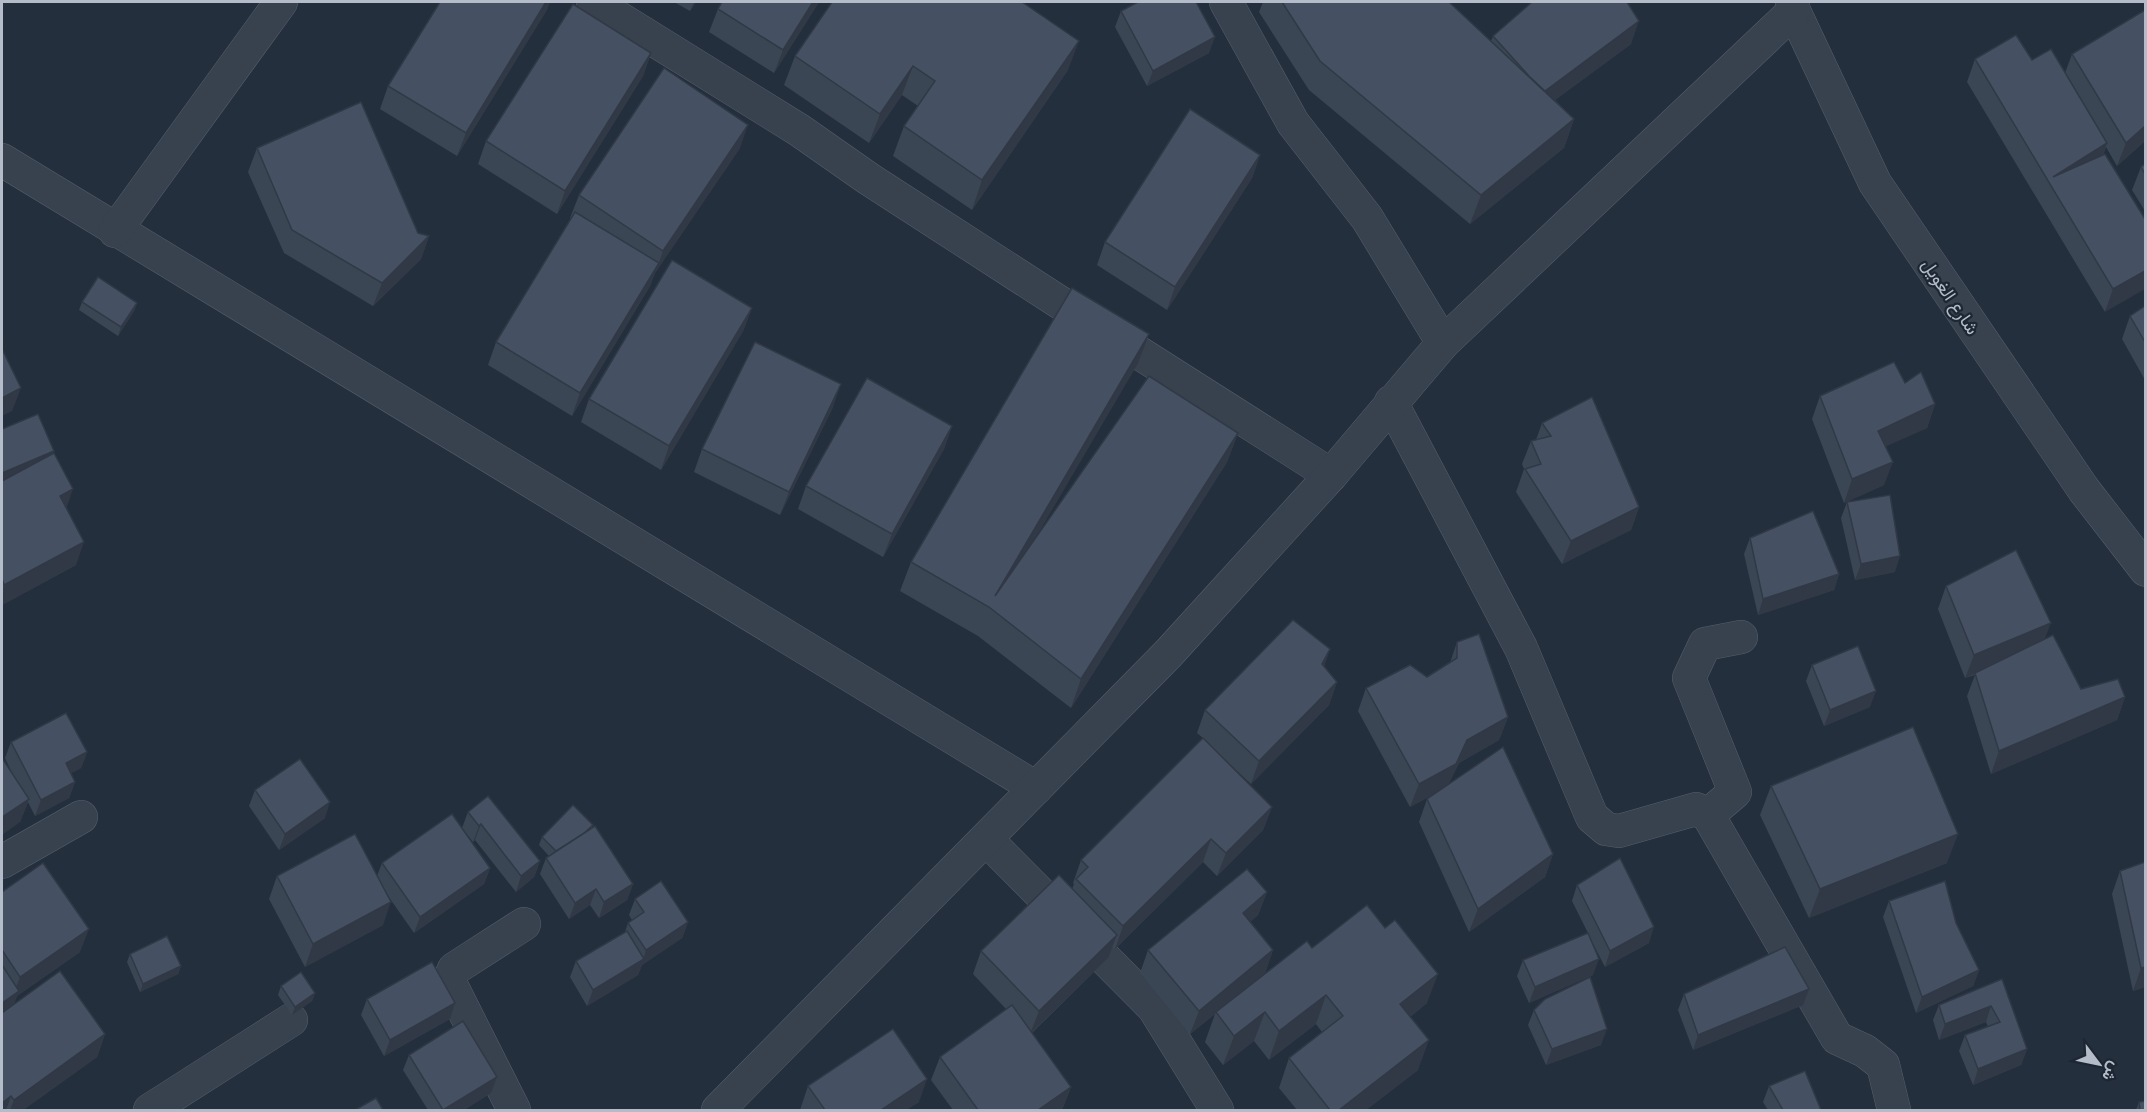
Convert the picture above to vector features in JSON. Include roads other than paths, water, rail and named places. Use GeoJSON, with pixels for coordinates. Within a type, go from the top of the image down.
{"type":"FeatureCollection","features":[{"type":"Feature","properties":{"kind":"street"},"geometry":{"type":"LineString","coordinates":[[115,231],[281,2]]}},
{"type":"Feature","properties":{"kind":"street"},"geometry":{"type":"LineString","coordinates":[[593,2],[799,130],[1056,300],[1331,475]]}},
{"type":"Feature","properties":{"kind":"street"},"geometry":{"type":"LineString","coordinates":[[1226,2],[1293,123],[1367,218],[1443,343]]}},
{"type":"Feature","properties":{"kind":"street"},"geometry":{"type":"LineString","coordinates":[[732,1105],[986,839],[1168,654],[1331,475],[1443,343],[1793,6]]}},
{"type":"Feature","properties":{"kind":"street","name":"شارع الغويل"},"geometry":{"type":"LineString","coordinates":[[1793,6],[1875,183],[2084,490],[2145,570]]}},
{"type":"Feature","properties":{"kind":"street"},"geometry":{"type":"LineString","coordinates":[[2,160],[115,231],[1036,788]]}},
{"type":"Feature","properties":{"kind":"street"},"geometry":{"type":"LineString","coordinates":[[1391,402],[1521,648],[1592,817],[1606,828],[1619,831],[1696,809],[1708,815],[1837,1038],[1865,1051],[1882,1065],[1893,1110]]}},
{"type":"Feature","properties":{"kind":"street"},"geometry":{"type":"LineString","coordinates":[[1708,815],[1735,792],[1689,678],[1705,644],[1741,637]]}},
{"type":"Feature","properties":{"kind":"street"},"geometry":{"type":"LineString","coordinates":[[2,862],[81,818]]}},
{"type":"Feature","properties":{"kind":"street"},"geometry":{"type":"LineString","coordinates":[[986,839],[1154,1008],[1217,1110]]}},
{"type":"Feature","properties":{"kind":"street"},"geometry":{"type":"LineString","coordinates":[[514,1110],[449,981],[454,969],[524,924]]}},
{"type":"Feature","properties":{"kind":"street"},"geometry":{"type":"LineString","coordinates":[[150,1110],[291,1020]]}}]}
